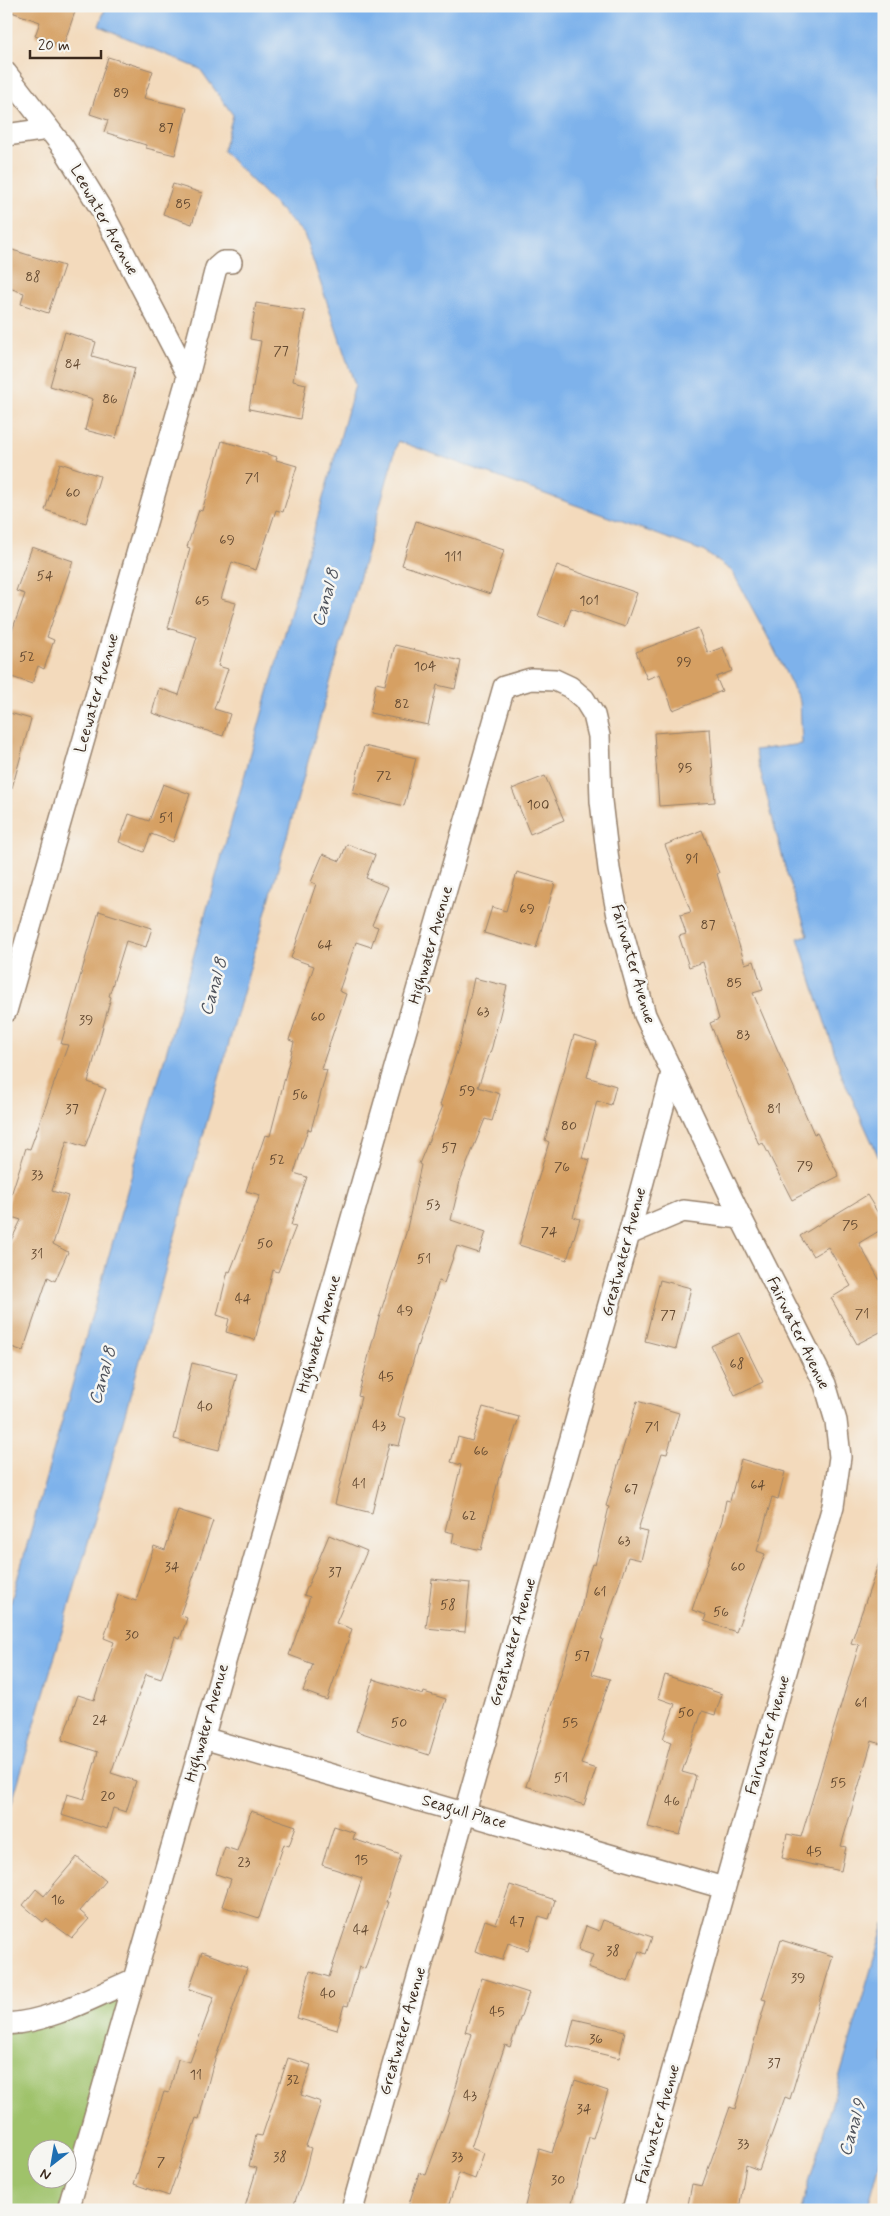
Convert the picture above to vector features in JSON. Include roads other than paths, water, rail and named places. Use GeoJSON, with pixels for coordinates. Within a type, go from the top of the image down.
{"type":"FeatureCollection","features":[{"type":"Feature","properties":{"kind":"street","name":"Leewater Avenue"},"geometry":{"type":"LineString","coordinates":[[6,73],[63,147],[102,209],[188,376]]}},
{"type":"Feature","properties":{"kind":"street"},"geometry":{"type":"LineString","coordinates":[[6,136],[48,129]]}},
{"type":"Feature","properties":{"kind":"street","name":"Leewater Avenue"},"geometry":{"type":"LineString","coordinates":[[6,1011],[188,376],[216,268],[223,262],[231,262]]}},
{"type":"Feature","properties":{"kind":"street","name":"Fairwater Avenue"},"geometry":{"type":"LineString","coordinates":[[504,687],[531,679],[555,680],[570,687],[584,699],[594,715],[598,736],[601,801],[609,868],[618,916],[645,1015],[741,1218],[825,1384],[836,1421],[840,1457],[833,1506],[634,2210]]}},
{"type":"Feature","properties":{"kind":"street","name":"Highwater Avenue"},"geometry":{"type":"LineString","coordinates":[[68,2210],[504,687]]}},
{"type":"Feature","properties":{"kind":"street","name":"Greatwater Avenue"},"geometry":{"type":"LineString","coordinates":[[352,2210],[629,1234],[672,1073]]}},
{"type":"Feature","properties":{"kind":"street"},"geometry":{"type":"LineString","coordinates":[[629,1234],[683,1210],[741,1218]]}},
{"type":"Feature","properties":{"kind":"street","name":"Seagull Place"},"geometry":{"type":"LineString","coordinates":[[203,1738],[724,1888]]}},
{"type":"Feature","properties":{"kind":"street"},"geometry":{"type":"LineString","coordinates":[[6,2024],[19,2024],[60,2011],[133,1980]]}},
{"type":"Feature","properties":{"kind":"water","name":"Canal 8"},"geometry":{"type":"Polygon","coordinates":[[[106,6],[884,6],[884,1169],[842,1076],[798,938],[808,935],[786,871],[755,750],[802,744],[800,702],[732,571],[703,551],[398,441],[108,1474],[6,1823],[6,1619],[355,385],[304,234],[223,151],[233,115],[200,69],[99,26],[106,6]]]}},
{"type":"Feature","properties":{"kind":"water","name":"Canal 9"},"geometry":{"type":"Polygon","coordinates":[[[884,1924],[884,2148],[867,2210],[801,2210],[884,1924]]]}}]}
